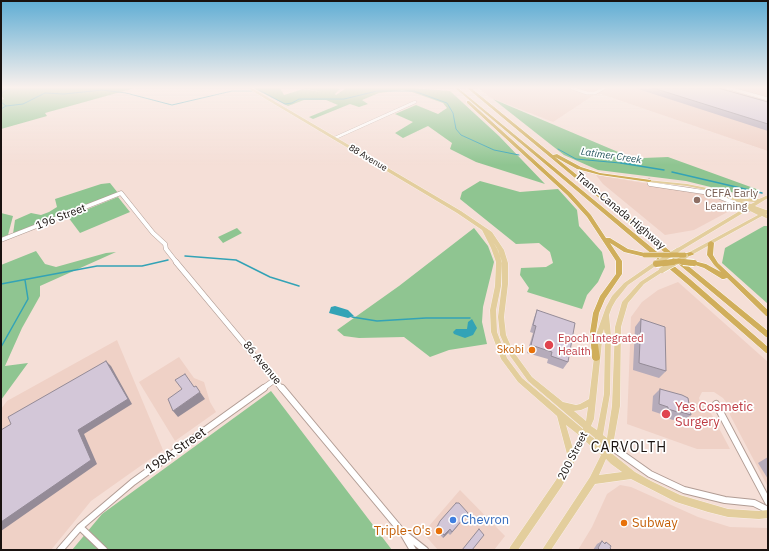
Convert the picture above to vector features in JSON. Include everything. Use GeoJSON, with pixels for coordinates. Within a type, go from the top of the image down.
{"type":"FeatureCollection","features":[{"type":"Feature","properties":{"kind":"highway"},"geometry":{"type":"LineString","coordinates":[[480,114],[569,194],[610,241],[622,249],[645,255],[687,255]]}},
{"type":"Feature","properties":{"kind":"highway","name":"Trans-Canada Highway"},"geometry":{"type":"LineString","coordinates":[[487,114],[768,351]]}},
{"type":"Feature","properties":{"kind":"highway","name":"Trans-Canada Highway"},"geometry":{"type":"LineString","coordinates":[[501,114],[768,334]]}},
{"type":"Feature","properties":{"kind":"highway"},"geometry":{"type":"LineString","coordinates":[[513,123],[554,154],[579,168],[613,177],[650,182]]}},
{"type":"Feature","properties":{"kind":"highway"},"geometry":{"type":"LineString","coordinates":[[596,358],[593,332],[596,312],[602,298],[616,279],[620,266],[615,254],[601,232]]}},
{"type":"Feature","properties":{"kind":"highway"},"geometry":{"type":"LineString","coordinates":[[711,243],[712,260],[768,314]]}},
{"type":"Feature","properties":{"kind":"highway"},"geometry":{"type":"LineString","coordinates":[[654,265],[678,261],[694,263],[715,270],[743,290]]}},
{"type":"Feature","properties":{"kind":"main road","name":"88 Avenue"},"geometry":{"type":"LineString","coordinates":[[294,114],[459,212],[484,230]]}},
{"type":"Feature","properties":{"kind":"main road"},"geometry":{"type":"LineString","coordinates":[[650,182],[687,185],[732,198],[760,201]]}},
{"type":"Feature","properties":{"kind":"main road","name":"200 Street"},"geometry":{"type":"LineString","coordinates":[[513,550],[559,484],[584,436],[590,419],[600,332],[606,313],[620,290],[636,275],[705,232],[751,208],[768,196]]}},
{"type":"Feature","properties":{"kind":"main road"},"geometry":{"type":"LineString","coordinates":[[732,198],[751,208],[766,212]]}},
{"type":"Feature","properties":{"kind":"main road"},"geometry":{"type":"LineString","coordinates":[[753,219],[768,219],[766,212]]}},
{"type":"Feature","properties":{"kind":"main road"},"geometry":{"type":"LineString","coordinates":[[546,550],[593,480],[609,445],[616,406],[617,352],[620,316],[625,302],[633,291],[648,278],[766,212]]}},
{"type":"Feature","properties":{"kind":"main road"},"geometry":{"type":"LineString","coordinates":[[484,230],[494,239],[503,254],[505,263],[505,284],[501,317],[506,344],[516,362],[530,379],[609,445]]}},
{"type":"Feature","properties":{"kind":"main road"},"geometry":{"type":"LineString","coordinates":[[484,230],[494,248],[499,262],[492,321],[497,344],[504,359],[520,380],[605,454],[632,475],[674,497],[693,504],[728,513],[759,515],[768,514]]}},
{"type":"Feature","properties":{"kind":"main road"},"geometry":{"type":"LineString","coordinates":[[597,447],[607,394],[608,336],[606,313]]}},
{"type":"Feature","properties":{"kind":"main road"},"geometry":{"type":"LineString","coordinates":[[560,404],[576,408],[582,407],[591,401]]}},
{"type":"Feature","properties":{"kind":"main road"},"geometry":{"type":"LineString","coordinates":[[560,415],[572,458]]}},
{"type":"Feature","properties":{"kind":"main road"},"geometry":{"type":"LineString","coordinates":[[593,480],[632,475]]}},
{"type":"Feature","properties":{"kind":"street"},"geometry":{"type":"LineString","coordinates":[[335,138],[389,114]]}},
{"type":"Feature","properties":{"kind":"street"},"geometry":{"type":"LineString","coordinates":[[650,182],[700,191],[751,208]]}},
{"type":"Feature","properties":{"kind":"street","name":"196 Street"},"geometry":{"type":"LineString","coordinates":[[1,240],[121,193]]}},
{"type":"Feature","properties":{"kind":"street","name":"86 Avenue"},"geometry":{"type":"LineString","coordinates":[[121,193],[153,233],[165,244],[166,249],[181,268],[403,533],[413,550]]}},
{"type":"Feature","properties":{"kind":"street","name":"198A Street"},"geometry":{"type":"LineString","coordinates":[[60,550],[80,527],[132,482],[276,380]]}},
{"type":"Feature","properties":{"kind":"street"},"geometry":{"type":"LineString","coordinates":[[716,404],[768,502]]}},
{"type":"Feature","properties":{"kind":"street"},"geometry":{"type":"LineString","coordinates":[[609,445],[650,474],[684,490],[725,500],[754,503],[768,510]]}},
{"type":"Feature","properties":{"kind":"street"},"geometry":{"type":"LineString","coordinates":[[80,527],[104,550]]}},
{"type":"Feature","properties":{"kind":"street","name":"86 Avenue"},"geometry":{"type":"LineString","coordinates":[[403,533],[426,550]]}},
{"type":"Feature","properties":{"kind":"shaded area"},"geometry":{"type":"Polygon","coordinates":[[[532,114],[566,114],[553,122],[532,114]]]}},
{"type":"Feature","properties":{"kind":"shaded area"},"geometry":{"type":"Polygon","coordinates":[[[659,114],[768,114],[768,151],[659,114]]]}},
{"type":"Feature","properties":{"kind":"shaded area"},"geometry":{"type":"Polygon","coordinates":[[[596,175],[698,192],[729,203],[735,208],[694,230],[665,235],[603,184],[596,175]]]}},
{"type":"Feature","properties":{"kind":"shaded area"},"geometry":{"type":"Polygon","coordinates":[[[678,282],[768,362],[768,487],[730,415],[729,406],[723,398],[714,392],[702,392],[699,398],[712,415],[730,449],[697,449],[627,424],[631,317],[642,302],[658,290],[678,282]]]}},
{"type":"Feature","properties":{"kind":"shaded area"},"geometry":{"type":"Polygon","coordinates":[[[117,340],[163,450],[91,501],[51,550],[1,550],[1,409],[7,401],[117,340]]]}},
{"type":"Feature","properties":{"kind":"shaded area"},"geometry":{"type":"Polygon","coordinates":[[[179,357],[194,378],[204,382],[210,402],[216,412],[175,441],[139,382],[179,357]]]}},
{"type":"Feature","properties":{"kind":"shaded area"},"geometry":{"type":"Polygon","coordinates":[[[620,485],[631,487],[698,517],[730,527],[767,528],[768,550],[578,550],[592,527],[607,494],[620,485]]]}},
{"type":"Feature","properties":{"kind":"shaded area"},"geometry":{"type":"Polygon","coordinates":[[[460,490],[505,536],[494,550],[438,550],[423,533],[460,490]]]}},
{"type":"Feature","properties":{"kind":"green space"},"geometry":{"type":"Polygon","coordinates":[[[1,114],[45,114],[47,116],[1,129],[1,114]]]}},
{"type":"Feature","properties":{"kind":"green space"},"geometry":{"type":"Polygon","coordinates":[[[317,114],[326,114],[313,119],[309,117],[317,114]]]}},
{"type":"Feature","properties":{"kind":"green space"},"geometry":{"type":"Polygon","coordinates":[[[395,114],[475,114],[499,136],[545,184],[476,162],[450,149],[452,143],[428,126],[403,138],[395,133],[413,122],[395,114]]]}},
{"type":"Feature","properties":{"kind":"green space"},"geometry":{"type":"Polygon","coordinates":[[[512,114],[528,114],[637,160],[643,158],[668,157],[759,190],[750,195],[739,194],[686,181],[598,170],[564,155],[512,114]]]}},
{"type":"Feature","properties":{"kind":"green space"},"geometry":{"type":"Polygon","coordinates":[[[480,181],[520,192],[558,189],[577,210],[579,226],[602,252],[605,267],[598,282],[587,295],[582,309],[527,292],[529,288],[520,275],[521,268],[546,267],[553,263],[550,252],[539,243],[516,244],[460,199],[462,192],[480,181]]]}},
{"type":"Feature","properties":{"kind":"green space"},"geometry":{"type":"Polygon","coordinates":[[[110,183],[118,193],[13,234],[15,220],[31,213],[41,215],[49,212],[57,207],[55,199],[101,184],[110,183]]]}},
{"type":"Feature","properties":{"kind":"green space"},"geometry":{"type":"Polygon","coordinates":[[[118,197],[130,212],[80,233],[68,217],[118,197]]]}},
{"type":"Feature","properties":{"kind":"green space"},"geometry":{"type":"Polygon","coordinates":[[[1,213],[13,216],[8,235],[1,238],[1,213]]]}},
{"type":"Feature","properties":{"kind":"green space"},"geometry":{"type":"Polygon","coordinates":[[[764,226],[768,226],[768,304],[722,263],[725,248],[764,226]]]}},
{"type":"Feature","properties":{"kind":"green space"},"geometry":{"type":"Polygon","coordinates":[[[237,228],[242,233],[223,243],[218,237],[237,228]]]}},
{"type":"Feature","properties":{"kind":"green space"},"geometry":{"type":"Polygon","coordinates":[[[474,228],[488,246],[494,262],[483,307],[482,322],[487,344],[449,350],[430,357],[404,337],[359,338],[344,336],[337,330],[399,286],[474,228]]]}},
{"type":"Feature","properties":{"kind":"green space"},"geometry":{"type":"Polygon","coordinates":[[[36,251],[45,264],[56,267],[106,253],[116,252],[40,286],[40,296],[22,328],[5,366],[28,363],[1,400],[1,265],[36,251]]]}},
{"type":"Feature","properties":{"kind":"green space"},"geometry":{"type":"Polygon","coordinates":[[[271,391],[392,550],[72,550],[102,514],[271,391]]]}},
{"type":"Feature","properties":{"kind":"water"},"geometry":{"type":"Polygon","coordinates":[[[335,306],[348,310],[354,316],[348,318],[329,313],[331,307],[335,306]]]}},
{"type":"Feature","properties":{"kind":"water"},"geometry":{"type":"Polygon","coordinates":[[[472,319],[477,328],[473,335],[465,338],[454,334],[453,332],[456,329],[467,329],[468,322],[472,319]]]}},
{"type":"Feature","properties":{"kind":"building"},"geometry":{"type":"Polygon","coordinates":[[[735,114],[768,114],[768,124],[735,114]]]}},
{"type":"Feature","properties":{"kind":"building","name":"Epoch Integrated Health"},"geometry":{"type":"Polygon","coordinates":[[[537,310],[575,323],[568,362],[551,356],[552,352],[531,345],[536,326],[533,325],[537,310]]]}},
{"type":"Feature","properties":{"kind":"building"},"geometry":{"type":"Polygon","coordinates":[[[641,319],[665,327],[666,371],[639,363],[641,319]]]}},
{"type":"Feature","properties":{"kind":"building"},"geometry":{"type":"Polygon","coordinates":[[[106,361],[128,399],[78,430],[91,460],[1,522],[1,430],[11,424],[8,417],[106,361]]]}},
{"type":"Feature","properties":{"kind":"building"},"geometry":{"type":"Polygon","coordinates":[[[185,374],[194,387],[196,386],[200,392],[173,411],[168,399],[182,389],[175,380],[185,374]]]}},
{"type":"Feature","properties":{"kind":"building"},"geometry":{"type":"Polygon","coordinates":[[[660,389],[688,398],[691,415],[668,409],[668,407],[659,404],[660,389]]]}},
{"type":"Feature","properties":{"kind":"building","name":"Chevron"},"geometry":{"type":"Polygon","coordinates":[[[456,503],[459,503],[468,513],[452,532],[450,529],[444,535],[437,527],[440,521],[456,503]]]}},
{"type":"Feature","properties":{"kind":"building","name":"Chevron"},"geometry":{"type":"Polygon","coordinates":[[[479,529],[484,535],[472,550],[462,550],[479,529]]]}},
{"type":"Feature","properties":{"kind":"building"},"geometry":{"type":"Polygon","coordinates":[[[602,541],[611,546],[610,548],[612,550],[600,550],[598,548],[602,541]]]}},
{"type":"Feature","properties":{"kind":"waterway","name":"Latimer Creek"},"geometry":{"type":"LineString","coordinates":[[453,114],[456,129],[461,135],[494,150],[519,155]]}},
{"type":"Feature","properties":{"kind":"waterway","name":"Latimer Creek"},"geometry":{"type":"LineString","coordinates":[[558,149],[576,159],[622,163]]}},
{"type":"Feature","properties":{"kind":"waterway","name":"Latimer Creek"},"geometry":{"type":"LineString","coordinates":[[622,163],[631,164]]}},
{"type":"Feature","properties":{"kind":"waterway","name":"Latimer Creek"},"geometry":{"type":"LineString","coordinates":[[622,163],[664,170]]}},
{"type":"Feature","properties":{"kind":"waterway","name":"Latimer Creek"},"geometry":{"type":"LineString","coordinates":[[672,172],[762,193]]}},
{"type":"Feature","properties":{"kind":"waterway"},"geometry":{"type":"LineString","coordinates":[[185,256],[236,260],[270,277],[299,286]]}},
{"type":"Feature","properties":{"kind":"waterway"},"geometry":{"type":"LineString","coordinates":[[1,284],[97,266],[142,266],[168,260]]}},
{"type":"Feature","properties":{"kind":"waterway"},"geometry":{"type":"LineString","coordinates":[[1,347],[28,299],[25,280]]}},
{"type":"Feature","properties":{"kind":"waterway"},"geometry":{"type":"LineString","coordinates":[[352,317],[377,321],[426,318],[470,318]]}},
{"type":"Feature","properties":{"kind":"place","name":"CEFA Early Learning"},"geometry":{"type":"Point","coordinates":[697,200]}},
{"type":"Feature","properties":{"kind":"place","name":"Epoch Integrated Health"},"geometry":{"type":"Point","coordinates":[549,345]}},
{"type":"Feature","properties":{"kind":"place","name":"Skobi"},"geometry":{"type":"Point","coordinates":[532,350]}},
{"type":"Feature","properties":{"kind":"place","name":"Yes Cosmetic Surgery"},"geometry":{"type":"Point","coordinates":[666,414]}},
{"type":"Feature","properties":{"kind":"place","name":"Chevron"},"geometry":{"type":"Point","coordinates":[453,520]}},
{"type":"Feature","properties":{"kind":"place","name":"Subway"},"geometry":{"type":"Point","coordinates":[624,523]}},
{"type":"Feature","properties":{"kind":"place","name":"Triple-O's"},"geometry":{"type":"Point","coordinates":[439,531]}},
{"type":"Feature","properties":{"kind":"district","name":"CARVOLTH"},"geometry":{"type":"Point","coordinates":[629,448]}}]}
